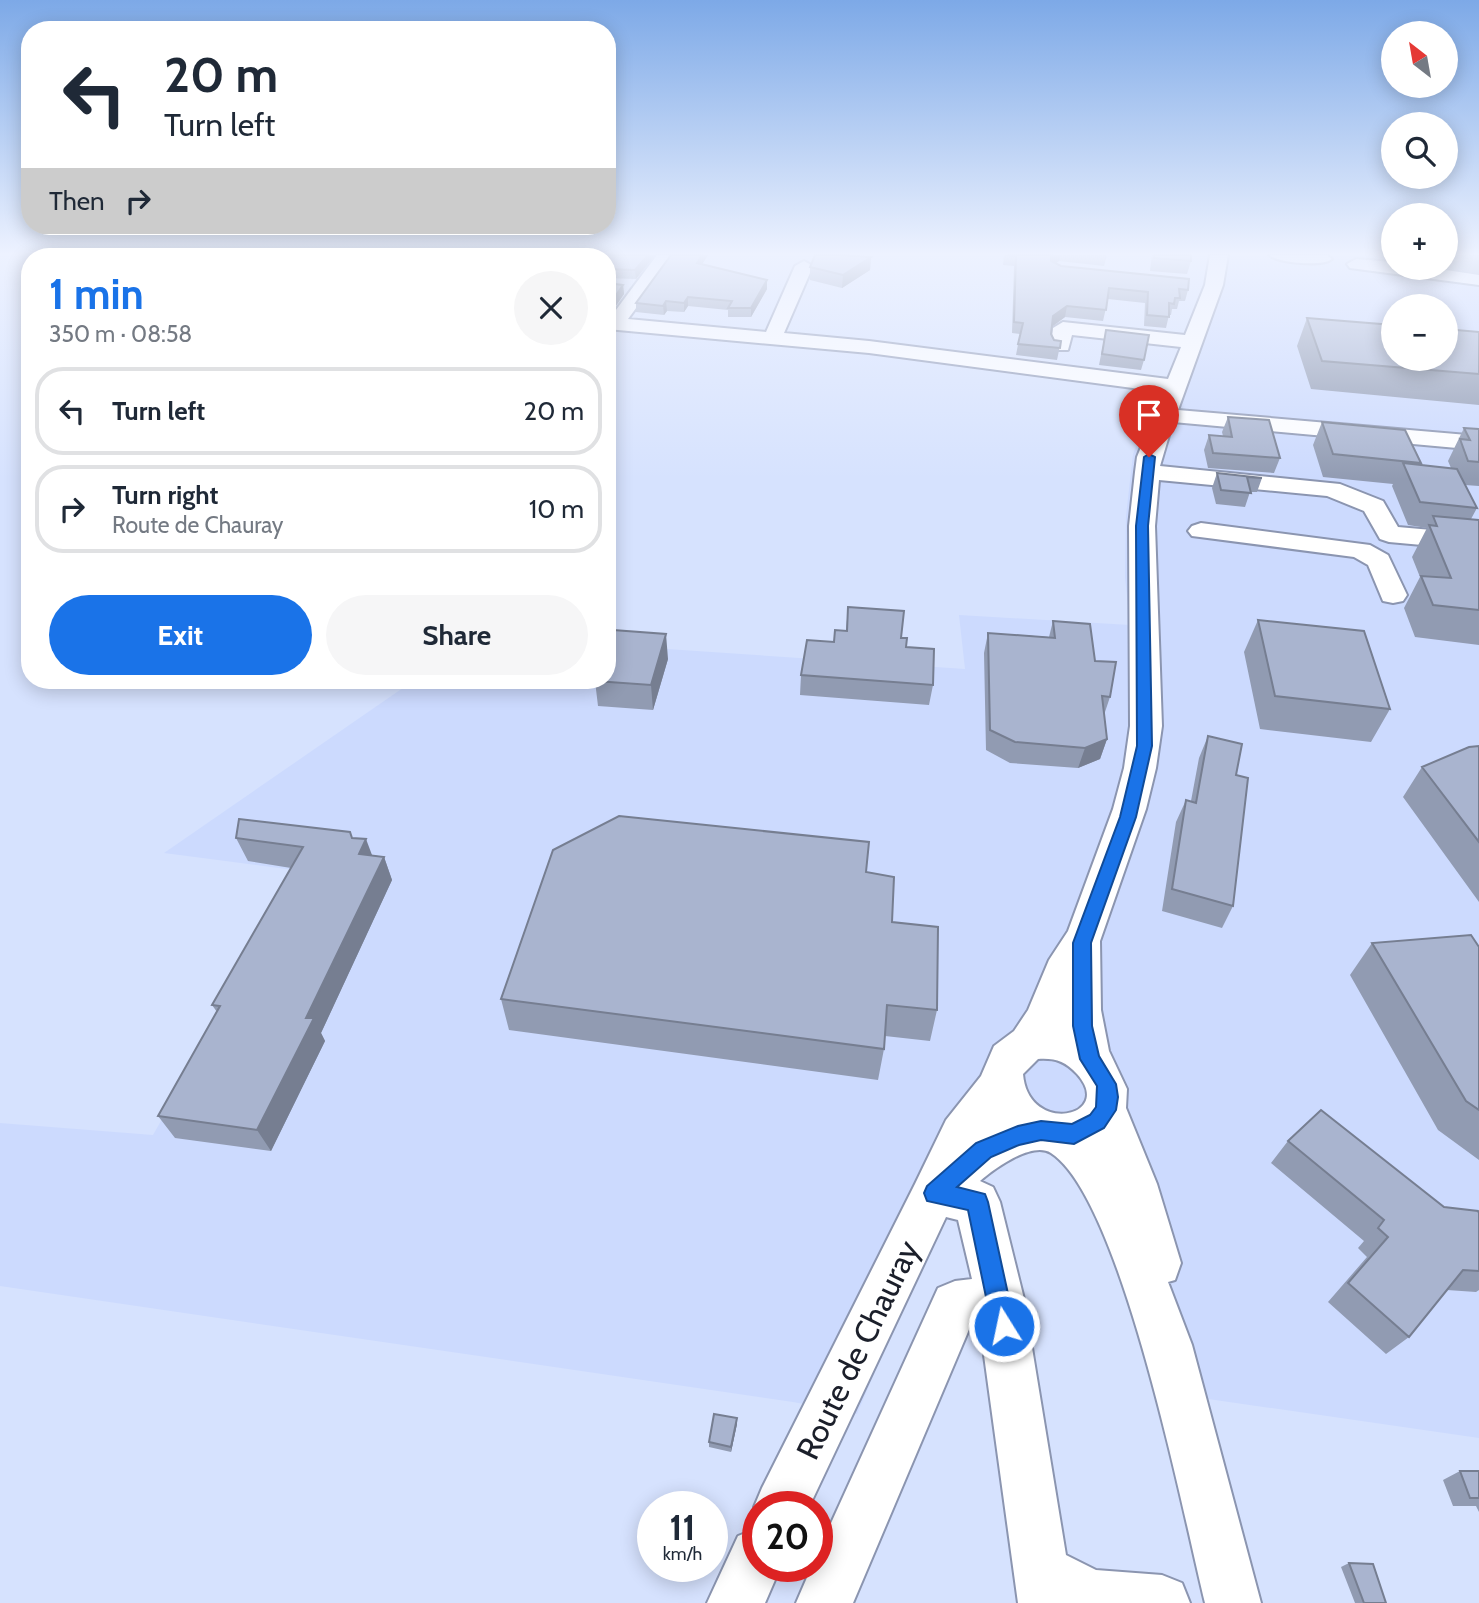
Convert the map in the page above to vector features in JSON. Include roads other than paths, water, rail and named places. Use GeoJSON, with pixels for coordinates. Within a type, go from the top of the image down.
{"type":"FeatureCollection","features":[{"type":"Feature","properties":{"kind":"street"},"geometry":{"type":"LineString","coordinates":[[683,330],[773,337],[1177,387]]}},
{"type":"Feature","properties":{"kind":"street"},"geometry":{"type":"LineString","coordinates":[[773,337],[776,330]]}},
{"type":"Feature","properties":{"kind":"street"},"geometry":{"type":"LineString","coordinates":[[1061,346],[1063,330]]}},
{"type":"Feature","properties":{"kind":"street"},"geometry":{"type":"LineString","coordinates":[[1080,330],[1192,342]]}},
{"type":"Feature","properties":{"kind":"street"},"geometry":{"type":"LineString","coordinates":[[1195,330],[1177,387],[1156,436],[1146,480],[1142,526],[1145,746],[1128,817],[1082,943],[1062,973],[1040,1025],[1028,1043],[1007,1059],[1002,1070],[1002,1084],[1014,1111],[1026,1122],[1051,1132],[1081,1153],[1110,1194],[1167,1345],[1233,1603]]}},
{"type":"Feature","properties":{"kind":"street"},"geometry":{"type":"LineString","coordinates":[[1165,415],[1479,443]]}},
{"type":"Feature","properties":{"kind":"street"},"geometry":{"type":"LineString","coordinates":[[1146,480],[1180,491]]}},
{"type":"Feature","properties":{"kind":"street"},"geometry":{"type":"LineString","coordinates":[[1146,480],[1331,489],[1374,506],[1389,534],[1474,542]]}},
{"type":"Feature","properties":{"kind":"street"},"geometry":{"type":"LineString","coordinates":[[1201,531],[1361,550],[1379,561],[1393,595]]}},
{"type":"Feature","properties":{"kind":"street"},"geometry":{"type":"LineString","coordinates":[[1082,943],[1081,1010],[1090,1059]]}},
{"type":"Feature","properties":{"kind":"street"},"geometry":{"type":"LineString","coordinates":[[1028,1043],[1059,1042],[1075,1048],[1090,1059],[1106,1084],[1106,1110],[1097,1122],[1085,1130],[1051,1132]]}},
{"type":"Feature","properties":{"kind":"street","name":"Route de Chauray"},"geometry":{"type":"LineString","coordinates":[[789,1491],[934,1193],[946,1158],[961,1130],[1002,1084]]}},
{"type":"Feature","properties":{"kind":"street"},"geometry":{"type":"LineString","coordinates":[[1106,1110],[1135,1184],[1162,1278],[1167,1345]]}},
{"type":"Feature","properties":{"kind":"street","name":"Route de Chauray"},"geometry":{"type":"LineString","coordinates":[[934,1193],[984,1150],[1018,1135],[1051,1132]]}},
{"type":"Feature","properties":{"kind":"street"},"geometry":{"type":"LineString","coordinates":[[934,1193],[977,1202],[1000,1299],[1044,1588],[1091,1598],[1162,1603]]}},
{"type":"Feature","properties":{"kind":"street"},"geometry":{"type":"LineString","coordinates":[[824,1603],[955,1305],[1000,1299]]}},
{"type":"Feature","properties":{"kind":"street"},"geometry":{"type":"LineString","coordinates":[[735,1603],[745,1582]]}}]}
